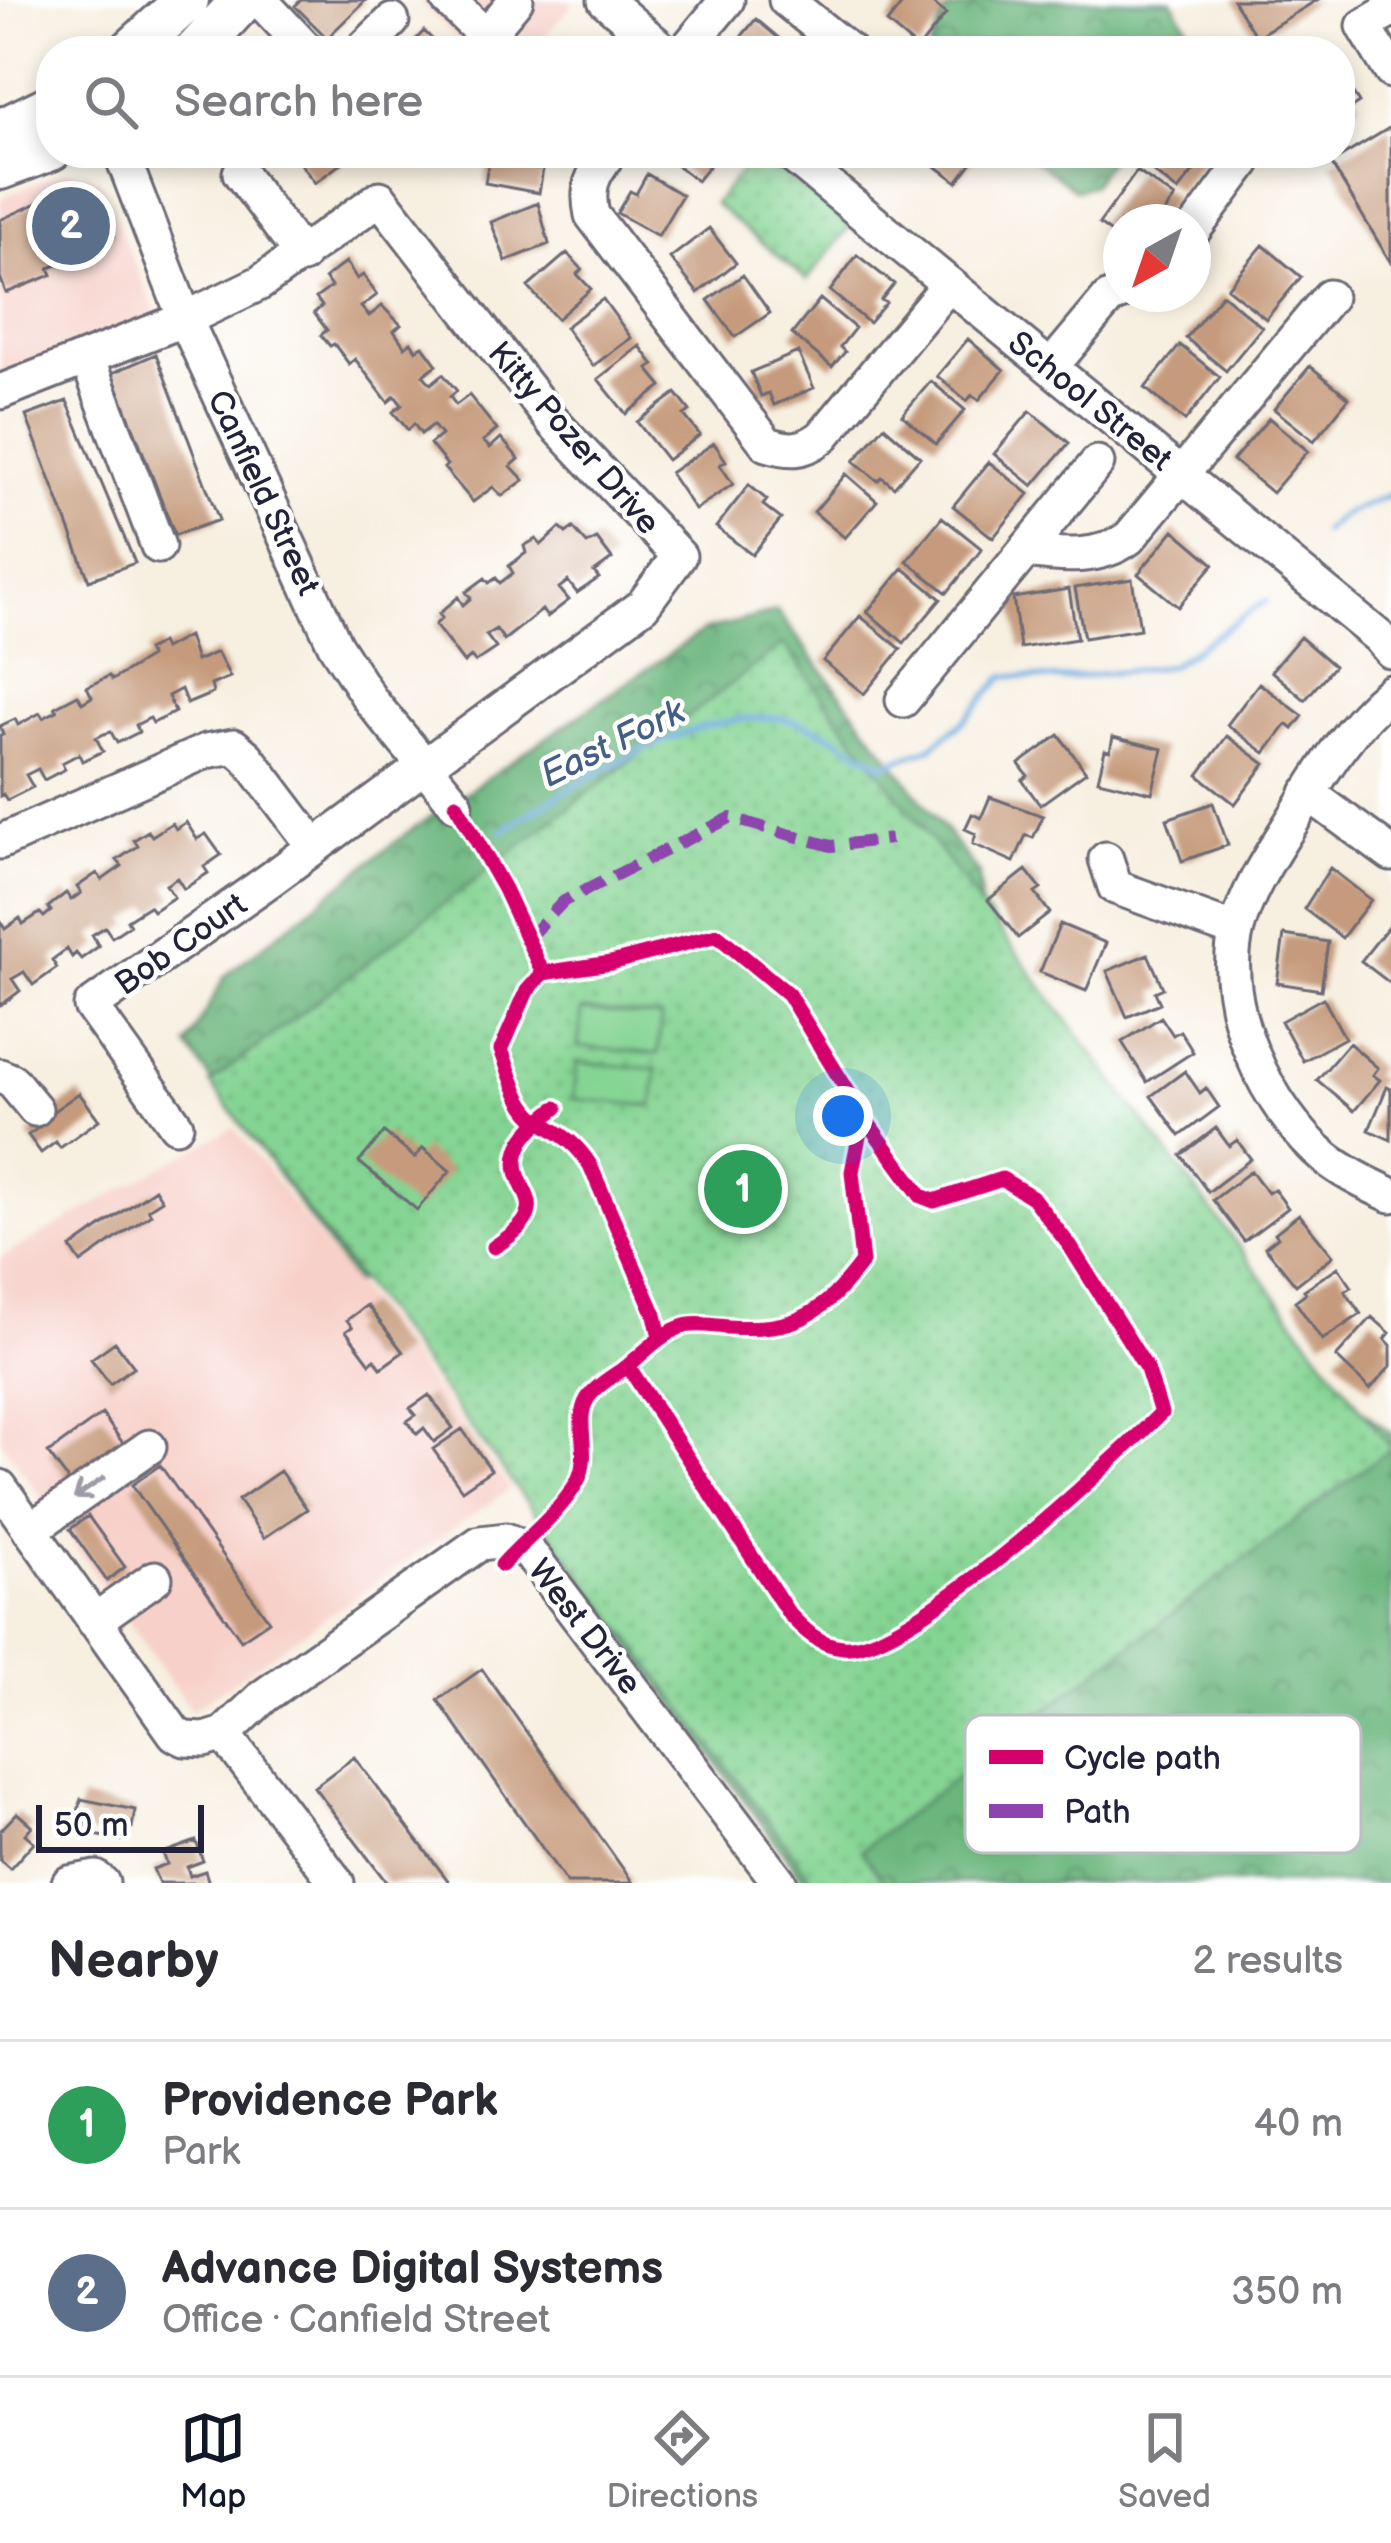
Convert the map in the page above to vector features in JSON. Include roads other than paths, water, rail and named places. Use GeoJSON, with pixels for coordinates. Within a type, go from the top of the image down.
{"type":"FeatureCollection","features":[{"type":"Feature","properties":{"kind":"main road"},"geometry":{"type":"LineString","coordinates":[[148,36],[188,0]]}},
{"type":"Feature","properties":{"kind":"main road"},"geometry":{"type":"LineString","coordinates":[[210,36],[243,0]]}},
{"type":"Feature","properties":{"kind":"main road"},"geometry":{"type":"LineString","coordinates":[[0,131],[36,113]]}},
{"type":"Feature","properties":{"kind":"main road"},"geometry":{"type":"LineString","coordinates":[[0,169],[36,155]]}},
{"type":"Feature","properties":{"kind":"street"},"geometry":{"type":"LineString","coordinates":[[260,0],[294,36]]}},
{"type":"Feature","properties":{"kind":"street"},"geometry":{"type":"LineString","coordinates":[[448,0],[486,36],[516,0]]}},
{"type":"Feature","properties":{"kind":"street"},"geometry":{"type":"LineString","coordinates":[[605,0],[647,36]]}},
{"type":"Feature","properties":{"kind":"street"},"geometry":{"type":"LineString","coordinates":[[697,36],[727,0]]}},
{"type":"Feature","properties":{"kind":"street"},"geometry":{"type":"LineString","coordinates":[[786,0],[830,36]]}},
{"type":"Feature","properties":{"kind":"street"},"geometry":{"type":"LineString","coordinates":[[1391,10],[1364,26],[1391,71]]}},
{"type":"Feature","properties":{"kind":"street"},"geometry":{"type":"LineString","coordinates":[[376,36],[392,20]]}},
{"type":"Feature","properties":{"kind":"street","name":"Canfield Street"},"geometry":{"type":"LineString","coordinates":[[127,168],[185,319],[334,645],[371,701],[456,804]]}},
{"type":"Feature","properties":{"kind":"street"},"geometry":{"type":"LineString","coordinates":[[597,168],[587,194],[592,215],[767,444],[790,451],[808,448],[822,437],[949,284]]}},
{"type":"Feature","properties":{"kind":"street","name":"School Street"},"geometry":{"type":"LineString","coordinates":[[807,168],[1391,651]]}},
{"type":"Feature","properties":{"kind":"street"},"geometry":{"type":"LineString","coordinates":[[1211,207],[1240,168]]}},
{"type":"Feature","properties":{"kind":"street"},"geometry":{"type":"LineString","coordinates":[[240,173],[302,256]]}},
{"type":"Feature","properties":{"kind":"street","name":"Kitty Pozer Drive"},"geometry":{"type":"LineString","coordinates":[[0,392],[185,319],[260,283],[380,198],[554,423],[680,556],[643,604],[386,794]]}},
{"type":"Feature","properties":{"kind":"street"},"geometry":{"type":"LineString","coordinates":[[1026,551],[1068,556],[1115,548],[1130,538],[1330,296]]}},
{"type":"Feature","properties":{"kind":"street"},"geometry":{"type":"LineString","coordinates":[[1051,367],[1103,305]]}},
{"type":"Feature","properties":{"kind":"street"},"geometry":{"type":"LineString","coordinates":[[87,358],[158,546]]}},
{"type":"Feature","properties":{"kind":"street"},"geometry":{"type":"LineString","coordinates":[[903,700],[1097,464]]}},
{"type":"Feature","properties":{"kind":"street"},"geometry":{"type":"LineString","coordinates":[[972,616],[999,639]]}},
{"type":"Feature","properties":{"kind":"street"},"geometry":{"type":"LineString","coordinates":[[1391,692],[1336,752],[1247,899],[1236,931],[1234,978],[1242,1034],[1265,1082],[1325,1157],[1391,1195]]}},
{"type":"Feature","properties":{"kind":"street"},"geometry":{"type":"LineString","coordinates":[[0,842],[206,751],[234,746],[315,847]]}},
{"type":"Feature","properties":{"kind":"street"},"geometry":{"type":"LineString","coordinates":[[1308,793],[1391,854]]}},
{"type":"Feature","properties":{"kind":"street","name":"Bob Court"},"geometry":{"type":"LineString","coordinates":[[176,1125],[91,1006],[386,794]]}},
{"type":"Feature","properties":{"kind":"street"},"geometry":{"type":"LineString","coordinates":[[1106,859],[1115,887],[1236,931]]}},
{"type":"Feature","properties":{"kind":"street"},"geometry":{"type":"LineString","coordinates":[[0,1076],[12,1081],[35,1109]]}},
{"type":"Feature","properties":{"kind":"street"},"geometry":{"type":"LineString","coordinates":[[30,1530],[149,1447]]}},
{"type":"Feature","properties":{"kind":"street"},"geometry":{"type":"LineString","coordinates":[[0,1487],[176,1734],[205,1740],[224,1734],[337,1883]]}},
{"type":"Feature","properties":{"kind":"street","name":"West Drive"},"geometry":{"type":"LineString","coordinates":[[224,1734],[264,1696],[480,1543],[506,1540],[536,1560],[780,1883]]}},
{"type":"Feature","properties":{"kind":"street"},"geometry":{"type":"LineString","coordinates":[[94,1621],[155,1578]]}},
{"type":"Feature","properties":{"kind":"street"},"geometry":{"type":"LineString","coordinates":[[69,1883],[96,1878],[102,1883]]}},
{"type":"Feature","properties":{"kind":"waterway","name":"East Fork"},"geometry":{"type":"LineString","coordinates":[[1323,532],[1341,516],[1391,494]]}},
{"type":"Feature","properties":{"kind":"waterway","name":"East Fork"},"geometry":{"type":"LineString","coordinates":[[502,831],[636,753],[710,725],[747,719],[808,725],[883,765],[930,748],[965,720],[1004,676],[1062,679],[1170,666],[1266,601]]}},
{"type":"Feature","properties":{"kind":"place","name":"Advance Digital Systems"},"geometry":{"type":"Point","coordinates":[71,226]}},
{"type":"Feature","properties":{"kind":"place","name":"Providence Park"},"geometry":{"type":"Point","coordinates":[743,1189]}}]}
